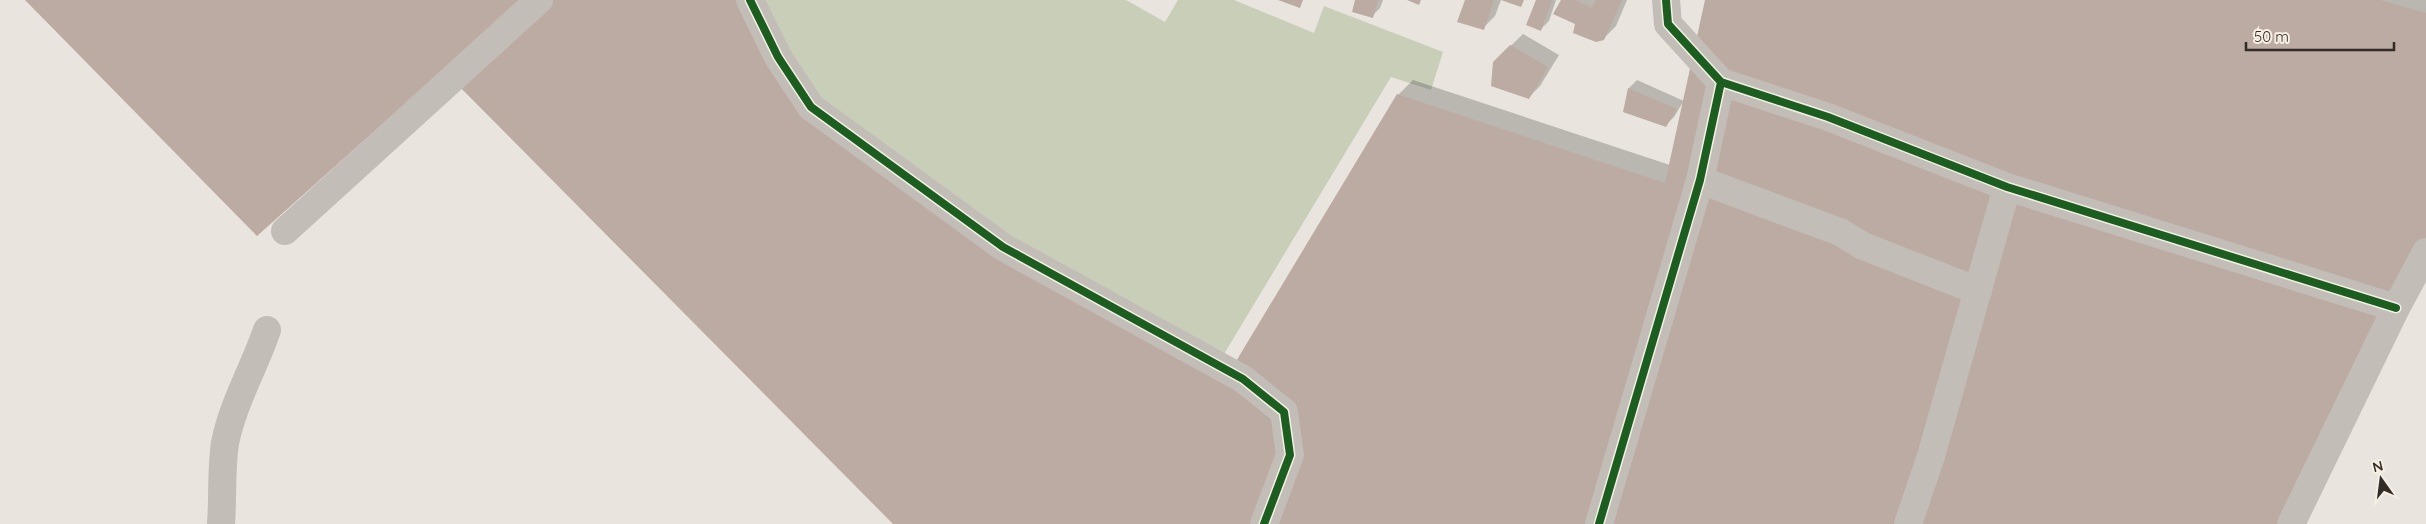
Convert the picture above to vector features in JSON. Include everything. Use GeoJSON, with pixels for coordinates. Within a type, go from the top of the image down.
{"type":"FeatureCollection","features":[{"type":"Feature","properties":{"kind":"street"},"geometry":{"type":"LineString","coordinates":[[285,232],[540,0]]}},
{"type":"Feature","properties":{"kind":"street"},"geometry":{"type":"LineString","coordinates":[[750,0],[778,57],[811,107],[1003,247],[1243,379],[1284,412],[1290,455],[1264,524]]}},
{"type":"Feature","properties":{"kind":"street"},"geometry":{"type":"LineString","coordinates":[[1666,0],[1668,24],[1721,82],[1828,117],[2007,187],[2396,308]]}},
{"type":"Feature","properties":{"kind":"street"},"geometry":{"type":"LineString","coordinates":[[1598,524],[1700,180],[1721,82]]}},
{"type":"Feature","properties":{"kind":"street"},"geometry":{"type":"LineString","coordinates":[[1700,180],[1840,232],[1863,246],[1978,291]]}},
{"type":"Feature","properties":{"kind":"street"},"geometry":{"type":"LineString","coordinates":[[1908,524],[1931,456],[2007,187]]}},
{"type":"Feature","properties":{"kind":"street"},"geometry":{"type":"LineString","coordinates":[[2291,524],[2396,308],[2426,252]]}},
{"type":"Feature","properties":{"kind":"street"},"geometry":{"type":"LineString","coordinates":[[222,524],[225,443],[241,391],[258,357],[268,330]]}},
{"type":"Feature","properties":{"kind":"green space"},"geometry":{"type":"Polygon","coordinates":[[[759,0],[1126,0],[1165,22],[1178,0],[1234,0],[1314,33],[1324,6],[1443,52],[1431,90],[1391,77],[1221,359],[1007,241],[817,102],[759,0]]]}},
{"type":"Feature","properties":{"kind":"building"},"geometry":{"type":"Polygon","coordinates":[[[25,0],[743,0],[806,112],[1226,378],[1397,94],[1665,183],[1705,0],[2380,0],[2426,13],[2426,244],[2286,524],[893,524],[443,70],[257,236],[25,0]]]}},
{"type":"Feature","properties":{"kind":"building"},"geometry":{"type":"Polygon","coordinates":[[[1278,0],[1303,0],[1300,8],[1278,0]]]}},
{"type":"Feature","properties":{"kind":"building"},"geometry":{"type":"Polygon","coordinates":[[[1355,0],[1378,0],[1373,18],[1352,12],[1355,0]]]}},
{"type":"Feature","properties":{"kind":"building"},"geometry":{"type":"Polygon","coordinates":[[[1407,0],[1421,0],[1419,5],[1407,0]]]}},
{"type":"Feature","properties":{"kind":"building"},"geometry":{"type":"Polygon","coordinates":[[[1465,0],[1494,0],[1484,30],[1457,22],[1465,0]]]}},
{"type":"Feature","properties":{"kind":"building"},"geometry":{"type":"Polygon","coordinates":[[[1501,0],[1524,0],[1521,7],[1501,0]]]}},
{"type":"Feature","properties":{"kind":"building"},"geometry":{"type":"Polygon","coordinates":[[[1536,0],[1552,0],[1541,31],[1526,25],[1536,0]]]}},
{"type":"Feature","properties":{"kind":"building"},"geometry":{"type":"Polygon","coordinates":[[[1561,0],[1575,0],[1592,8],[1596,0],[1622,0],[1604,40],[1596,42],[1573,33],[1575,24],[1553,14],[1561,0]]]}},
{"type":"Feature","properties":{"kind":"building"},"geometry":{"type":"Polygon","coordinates":[[[1510,45],[1548,67],[1529,99],[1491,86],[1493,62],[1510,45]]]}},
{"type":"Feature","properties":{"kind":"building"},"geometry":{"type":"Polygon","coordinates":[[[1628,88],[1677,109],[1666,127],[1623,112],[1628,88]]]}},
{"type":"Feature","properties":{"kind":"cycle path"},"geometry":{"type":"LineString","coordinates":[[750,0],[778,57],[811,107],[1003,247],[1243,379],[1284,412],[1290,455],[1264,524]]}},
{"type":"Feature","properties":{"kind":"cycle path"},"geometry":{"type":"LineString","coordinates":[[1666,0],[1668,24],[1721,82],[1828,117],[2007,187],[2396,308]]}},
{"type":"Feature","properties":{"kind":"cycle path"},"geometry":{"type":"LineString","coordinates":[[1599,524],[1700,180],[1721,82]]}}]}
